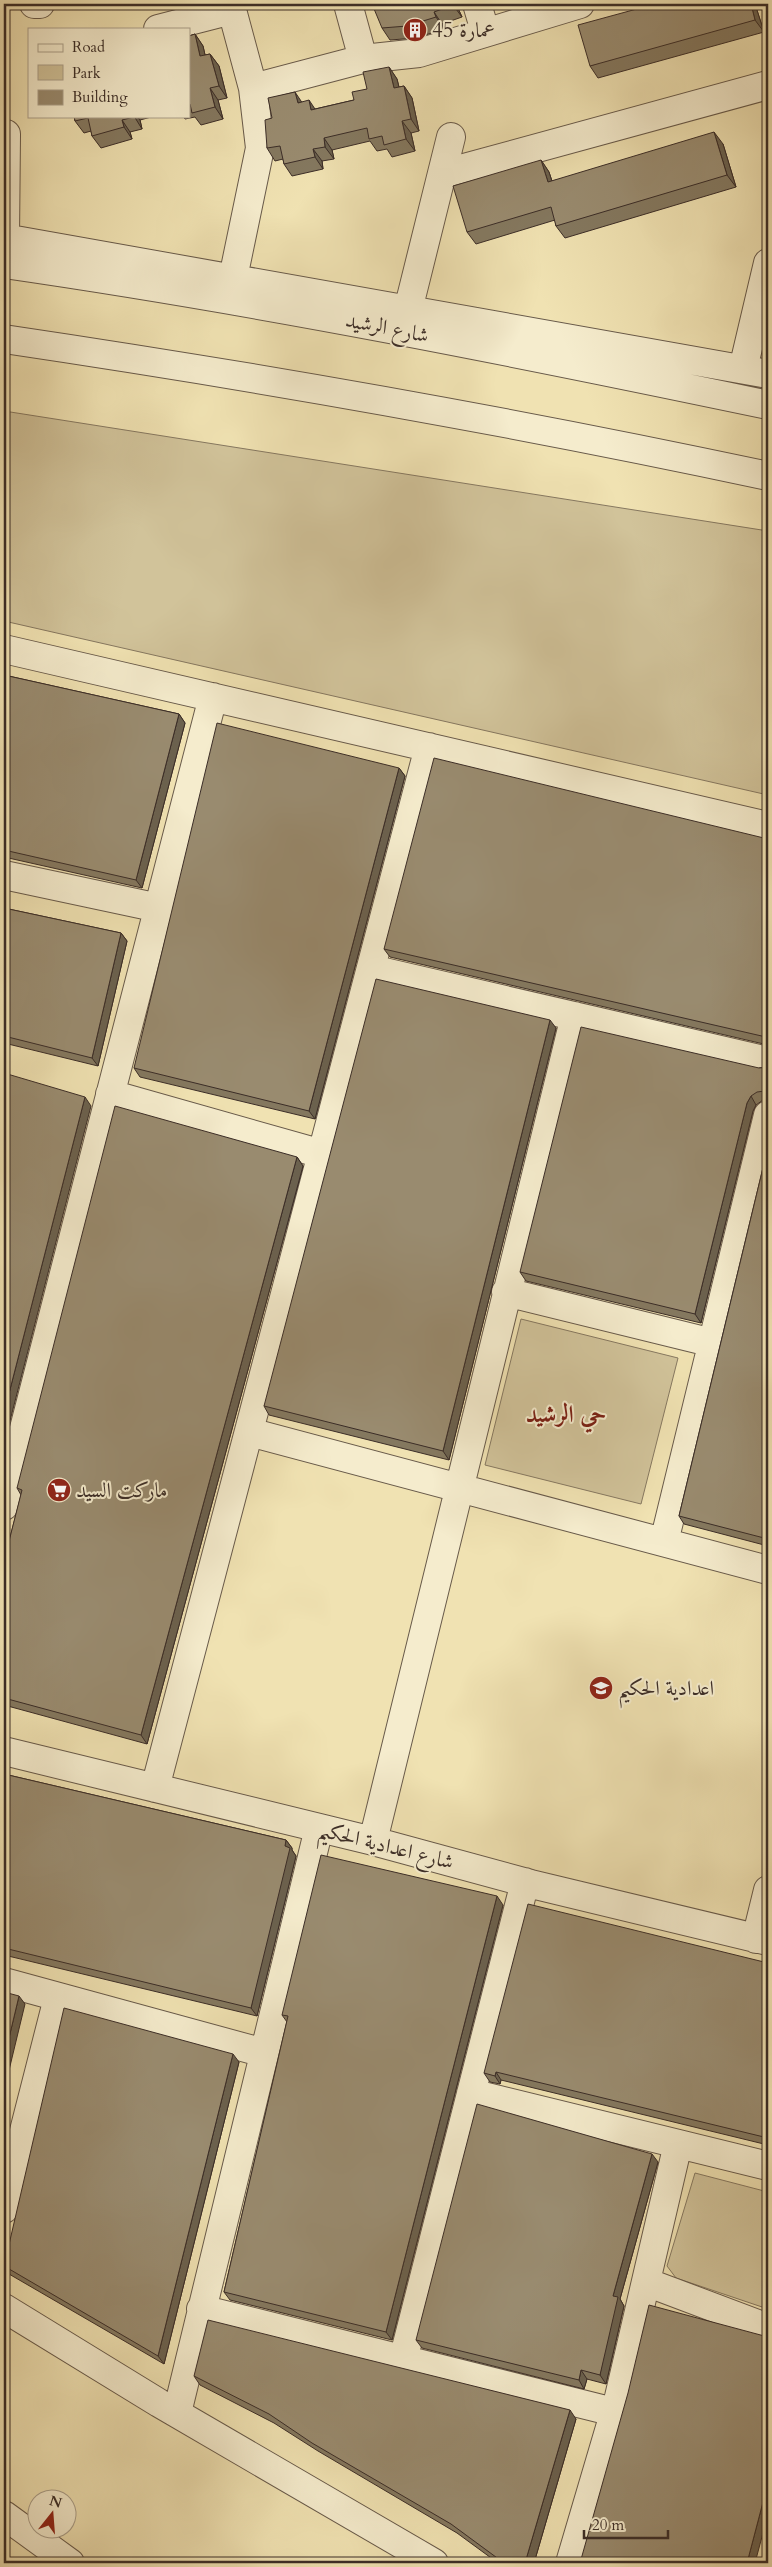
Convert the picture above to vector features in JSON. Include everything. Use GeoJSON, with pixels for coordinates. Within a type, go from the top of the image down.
{"type":"FeatureCollection","features":[{"type":"Feature","properties":{"kind":"street"},"geometry":{"type":"LineString","coordinates":[[34,4],[40,4]]}},
{"type":"Feature","properties":{"kind":"street"},"geometry":{"type":"LineString","coordinates":[[348,4],[363,59]]}},
{"type":"Feature","properties":{"kind":"street"},"geometry":{"type":"LineString","coordinates":[[477,4],[485,31]]}},
{"type":"Feature","properties":{"kind":"street"},"geometry":{"type":"LineString","coordinates":[[253,88],[363,59],[419,53],[485,31],[580,4]]}},
{"type":"Feature","properties":{"kind":"street"},"geometry":{"type":"LineString","coordinates":[[162,28],[232,10],[253,88],[260,148],[233,278]]}},
{"type":"Feature","properties":{"kind":"street"},"geometry":{"type":"LineString","coordinates":[[442,174],[768,85]]}},
{"type":"Feature","properties":{"kind":"street"},"geometry":{"type":"LineString","coordinates":[[6,134],[4,247],[233,278],[756,372],[768,263]]}},
{"type":"Feature","properties":{"kind":"street"},"geometry":{"type":"LineString","coordinates":[[408,310],[451,137]]}},
{"type":"Feature","properties":{"kind":"street","name":"شارع الرشيد"},"geometry":{"type":"LineString","coordinates":[[4,247],[113,280],[325,316],[537,357],[768,405]]}},
{"type":"Feature","properties":{"kind":"street"},"geometry":{"type":"LineString","coordinates":[[4,340],[315,390],[528,428],[768,476]]}},
{"type":"Feature","properties":{"kind":"street"},"geometry":{"type":"LineString","coordinates":[[4,649],[768,826]]}},
{"type":"Feature","properties":{"kind":"street"},"geometry":{"type":"LineString","coordinates":[[4,1506],[213,697]]}},
{"type":"Feature","properties":{"kind":"street"},"geometry":{"type":"LineString","coordinates":[[155,1788],[428,747]]}},
{"type":"Feature","properties":{"kind":"street"},"geometry":{"type":"LineString","coordinates":[[4,875],[159,908]]}},
{"type":"Feature","properties":{"kind":"street"},"geometry":{"type":"LineString","coordinates":[[370,969],[768,1061]]}},
{"type":"Feature","properties":{"kind":"street"},"geometry":{"type":"LineString","coordinates":[[373,1841],[574,1016]]}},
{"type":"Feature","properties":{"kind":"street"},"geometry":{"type":"LineString","coordinates":[[110,1094],[322,1154]]}},
{"type":"Feature","properties":{"kind":"street"},"geometry":{"type":"LineString","coordinates":[[664,1542],[768,1115]]}},
{"type":"Feature","properties":{"kind":"street"},"geometry":{"type":"LineString","coordinates":[[506,1292],[713,1343]]}},
{"type":"Feature","properties":{"kind":"street"},"geometry":{"type":"LineString","coordinates":[[249,1432],[768,1570]]}},
{"type":"Feature","properties":{"kind":"street","name":"شارع اعدادية الحكيم"},"geometry":{"type":"LineString","coordinates":[[4,1751],[373,1841],[525,1882],[762,1940]]}},
{"type":"Feature","properties":{"kind":"street"},"geometry":{"type":"LineString","coordinates":[[177,2413],[319,1828]]}},
{"type":"Feature","properties":{"kind":"street"},"geometry":{"type":"LineString","coordinates":[[403,2360],[525,1882]]}},
{"type":"Feature","properties":{"kind":"street"},"geometry":{"type":"LineString","coordinates":[[762,1940],[768,1890]]}},
{"type":"Feature","properties":{"kind":"street"},"geometry":{"type":"LineString","coordinates":[[4,1982],[264,2053]]}},
{"type":"Feature","properties":{"kind":"street"},"geometry":{"type":"LineString","coordinates":[[4,2209],[58,1998]]}},
{"type":"Feature","properties":{"kind":"street"},"geometry":{"type":"LineString","coordinates":[[471,2093],[768,2166]]}},
{"type":"Feature","properties":{"kind":"street"},"geometry":{"type":"LineString","coordinates":[[570,2563],[614,2412],[678,2144]]}},
{"type":"Feature","properties":{"kind":"street"},"geometry":{"type":"LineString","coordinates":[[646,2282],[768,2328]]}},
{"type":"Feature","properties":{"kind":"street"},"geometry":{"type":"LineString","coordinates":[[4,2308],[177,2413],[434,2563]]}},
{"type":"Feature","properties":{"kind":"street"},"geometry":{"type":"LineString","coordinates":[[202,2309],[614,2412]]}},
{"type":"Feature","properties":{"kind":"street"},"geometry":{"type":"LineString","coordinates":[[4,2515],[70,2563]]}},
{"type":"Feature","properties":{"kind":"green space"},"geometry":{"type":"Polygon","coordinates":[[[4,411],[768,531],[768,795],[4,621],[4,411]]]}},
{"type":"Feature","properties":{"kind":"green space"},"geometry":{"type":"Polygon","coordinates":[[[521,1319],[678,1358],[641,1504],[485,1465],[521,1319]]]}},
{"type":"Feature","properties":{"kind":"green space"},"geometry":{"type":"Polygon","coordinates":[[[695,2173],[768,2192],[768,2309],[676,2278],[667,2266],[695,2173]]]}},
{"type":"Feature","properties":{"kind":"building"},"geometry":{"type":"Polygon","coordinates":[[[372,4],[453,5],[434,12],[436,17],[407,26],[382,28],[372,4]]]}},
{"type":"Feature","properties":{"kind":"building"},"geometry":{"type":"Polygon","coordinates":[[[655,4],[751,4],[755,20],[590,66],[578,25],[655,4]]]}},
{"type":"Feature","properties":{"kind":"building"},"geometry":{"type":"Polygon","coordinates":[[[195,34],[200,56],[210,54],[219,86],[210,88],[215,107],[192,113],[190,104],[190,36],[195,34]]]}},
{"type":"Feature","properties":{"kind":"building"},"geometry":{"type":"Polygon","coordinates":[[[389,67],[394,88],[404,86],[411,119],[402,121],[406,139],[384,145],[382,136],[369,139],[367,128],[324,138],[325,147],[313,149],[315,157],[284,164],[280,146],[267,148],[265,120],[272,118],[268,98],[295,92],[298,103],[309,100],[311,110],[354,100],[352,92],[367,89],[363,72],[389,67]]]}},
{"type":"Feature","properties":{"kind":"building"},"geometry":{"type":"Polygon","coordinates":[[[74,118],[88,118],[75,121],[74,118]]]}},
{"type":"Feature","properties":{"kind":"building"},"geometry":{"type":"Polygon","coordinates":[[[88,118],[130,118],[122,120],[124,127],[92,136],[88,118]]]}},
{"type":"Feature","properties":{"kind":"building"},"geometry":{"type":"Polygon","coordinates":[[[714,132],[727,175],[556,226],[551,207],[467,232],[453,186],[541,160],[548,182],[714,132]]]}},
{"type":"Feature","properties":{"kind":"building"},"geometry":{"type":"Polygon","coordinates":[[[4,675],[179,714],[136,880],[4,850],[4,675]]]}},
{"type":"Feature","properties":{"kind":"building"},"geometry":{"type":"Polygon","coordinates":[[[217,723],[399,768],[309,1111],[134,1068],[217,723]]]}},
{"type":"Feature","properties":{"kind":"building"},"geometry":{"type":"Polygon","coordinates":[[[434,758],[768,839],[768,1039],[384,949],[434,758]]]}},
{"type":"Feature","properties":{"kind":"building"},"geometry":{"type":"Polygon","coordinates":[[[4,908],[121,933],[92,1058],[4,1036],[4,908]]]}},
{"type":"Feature","properties":{"kind":"building"},"geometry":{"type":"Polygon","coordinates":[[[376,979],[550,1020],[443,1451],[264,1406],[376,979]]]}},
{"type":"Feature","properties":{"kind":"building"},"geometry":{"type":"Polygon","coordinates":[[[581,1027],[759,1068],[768,1067],[768,1093],[765,1091],[757,1092],[751,1096],[747,1103],[695,1314],[520,1272],[581,1027]]]}},
{"type":"Feature","properties":{"kind":"building"},"geometry":{"type":"Polygon","coordinates":[[[4,1073],[85,1097],[4,1413],[4,1073]]]}},
{"type":"Feature","properties":{"kind":"building"},"geometry":{"type":"Polygon","coordinates":[[[115,1106],[297,1157],[141,1735],[4,1698],[4,1561],[22,1490],[17,1488],[115,1106]]]}},
{"type":"Feature","properties":{"kind":"building"},"geometry":{"type":"Polygon","coordinates":[[[768,1147],[768,1539],[679,1516],[768,1147]]]}},
{"type":"Feature","properties":{"kind":"building"},"geometry":{"type":"Polygon","coordinates":[[[4,1774],[286,1840],[285,1846],[290,1848],[251,2008],[4,1948],[4,1774]]]}},
{"type":"Feature","properties":{"kind":"building"},"geometry":{"type":"Polygon","coordinates":[[[321,1855],[497,1896],[386,2332],[224,2292],[288,2016],[282,2015],[321,1855]]]}},
{"type":"Feature","properties":{"kind":"building"},"geometry":{"type":"Polygon","coordinates":[[[528,1904],[768,1963],[768,2138],[496,2072],[495,2076],[484,2073],[528,1904]]]}},
{"type":"Feature","properties":{"kind":"building"},"geometry":{"type":"Polygon","coordinates":[[[4,1992],[19,1996],[4,2059],[4,1992]]]}},
{"type":"Feature","properties":{"kind":"building"},"geometry":{"type":"Polygon","coordinates":[[[64,2008],[233,2054],[158,2356],[4,2266],[64,2008]]]}},
{"type":"Feature","properties":{"kind":"building"},"geometry":{"type":"Polygon","coordinates":[[[477,2104],[652,2154],[613,2296],[618,2297],[600,2375],[581,2370],[579,2380],[416,2340],[477,2104]]]}},
{"type":"Feature","properties":{"kind":"building"},"geometry":{"type":"Polygon","coordinates":[[[649,2305],[768,2337],[768,2483],[747,2563],[580,2563],[628,2393],[649,2305]]]}},
{"type":"Feature","properties":{"kind":"building"},"geometry":{"type":"Polygon","coordinates":[[[208,2320],[570,2410],[525,2563],[504,2563],[451,2524],[312,2443],[269,2414],[194,2376],[208,2320]]]}},
{"type":"Feature","properties":{"kind":"place","name":"عمارة 45"},"geometry":{"type":"Point","coordinates":[415,30]}},
{"type":"Feature","properties":{"kind":"place","name":"ماركت السيد"},"geometry":{"type":"Point","coordinates":[59,1490]}},
{"type":"Feature","properties":{"kind":"place","name":"اعدادية الحكيم"},"geometry":{"type":"Point","coordinates":[601,1688]}},
{"type":"Feature","properties":{"kind":"district","name":"حي الرشيد"},"geometry":{"type":"Point","coordinates":[566,1414]}}]}
